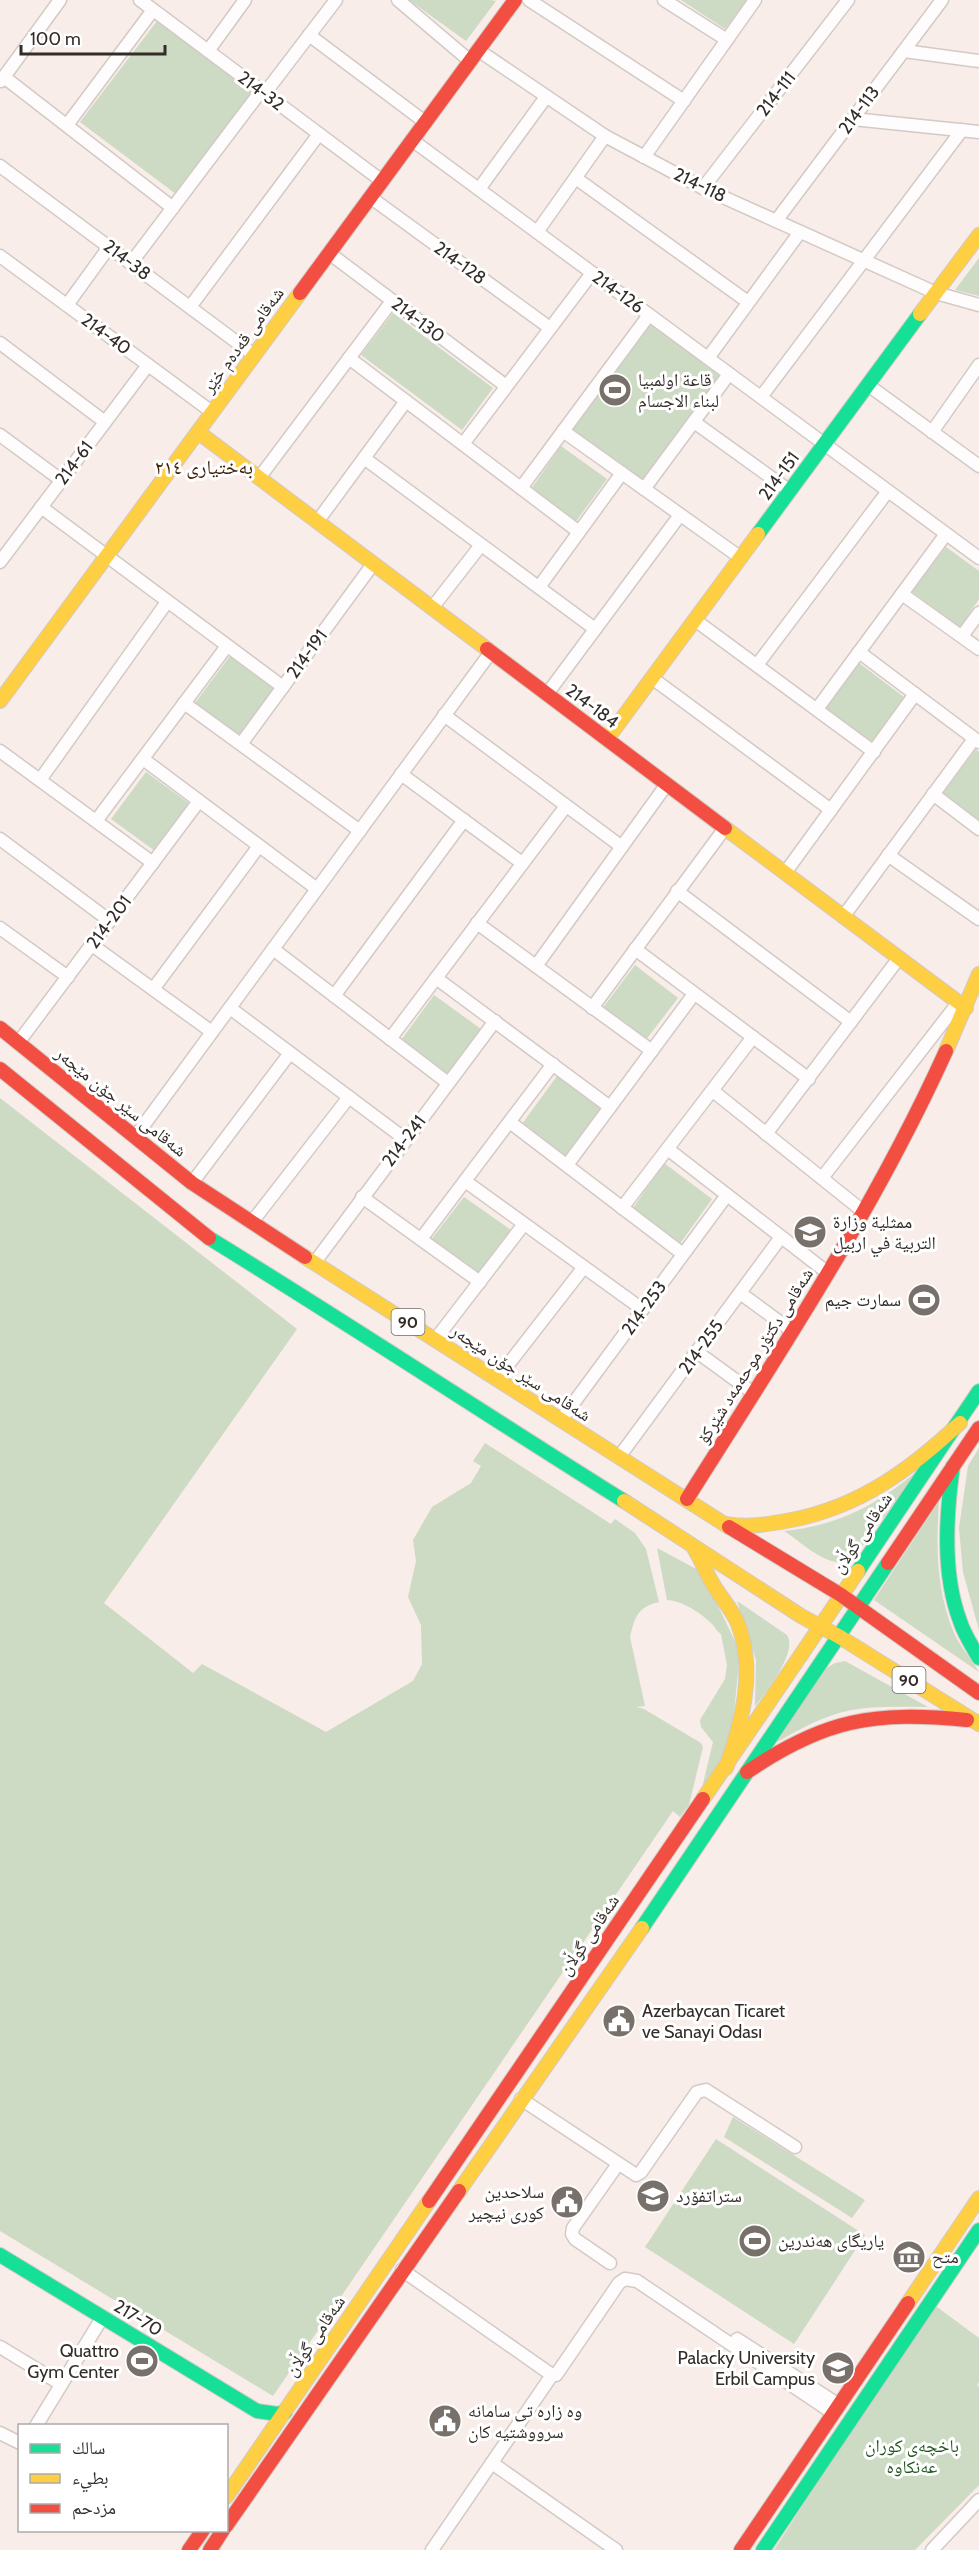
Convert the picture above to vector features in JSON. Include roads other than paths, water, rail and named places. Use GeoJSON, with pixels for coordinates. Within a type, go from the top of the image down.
{"type":"FeatureCollection","features":[{"type":"Feature","properties":{"kind":"main road","name":"شەقامی قەدەم خێر"},"geometry":{"type":"LineString","coordinates":[[2,696],[514,0]]}},
{"type":"Feature","properties":{"kind":"main road","name":"214-151"},"geometry":{"type":"LineString","coordinates":[[607,740],[979,235]]}},
{"type":"Feature","properties":{"kind":"main road","name":"214-184"},"geometry":{"type":"LineString","coordinates":[[198,432],[962,1005]]}},
{"type":"Feature","properties":{"kind":"main road","name":"شەقامی دکتۆر موحەمەد شێرکۆ"},"geometry":{"type":"LineString","coordinates":[[687,1499],[864,1212],[909,1131],[962,1005],[979,974]]}},
{"type":"Feature","properties":{"kind":"main road","name":"شەقامی سێر جۆن مێجەر"},"geometry":{"type":"LineString","coordinates":[[0,1029],[192,1183],[716,1519],[858,1607]]}},
{"type":"Feature","properties":{"kind":"main road","name":"90"},"geometry":{"type":"LineString","coordinates":[[0,1069],[201,1233],[335,1315],[465,1402],[693,1545],[801,1616],[840,1637],[977,1722]]}},
{"type":"Feature","properties":{"kind":"main road","name":"شەقامی گوڵان"},"geometry":{"type":"LineString","coordinates":[[228,2494],[726,1768],[979,1392]]}},
{"type":"Feature","properties":{"kind":"main road"},"geometry":{"type":"LineString","coordinates":[[716,1519],[737,1526],[751,1526],[800,1519],[841,1508],[897,1478],[960,1423]]}},
{"type":"Feature","properties":{"kind":"main road","name":"شەقامی گوڵان"},"geometry":{"type":"LineString","coordinates":[[228,2523],[840,1637],[979,1428]]}},
{"type":"Feature","properties":{"kind":"main road"},"geometry":{"type":"LineString","coordinates":[[953,1466],[950,1485],[950,1522],[953,1584],[957,1613],[979,1658]]}},
{"type":"Feature","properties":{"kind":"main road"},"geometry":{"type":"LineString","coordinates":[[693,1545],[715,1587],[728,1604],[737,1623],[746,1653],[747,1669],[741,1723],[726,1768]]}},
{"type":"Feature","properties":{"kind":"main road","name":"90"},"geometry":{"type":"LineString","coordinates":[[858,1607],[979,1693]]}},
{"type":"Feature","properties":{"kind":"main road"},"geometry":{"type":"LineString","coordinates":[[747,1772],[777,1750],[831,1725],[859,1719],[927,1715],[977,1722]]}},
{"type":"Feature","properties":{"kind":"main road"},"geometry":{"type":"LineString","coordinates":[[522,2065],[527,2060],[534,2060],[539,2068],[538,2074]]}},
{"type":"Feature","properties":{"kind":"main road"},"geometry":{"type":"LineString","coordinates":[[741,2550],[979,2198]]}},
{"type":"Feature","properties":{"kind":"main road"},"geometry":{"type":"LineString","coordinates":[[763,2550],[977,2238]]}},
{"type":"Feature","properties":{"kind":"main road","name":"217-70"},"geometry":{"type":"LineString","coordinates":[[0,2255],[257,2411],[278,2414],[285,2412]]}},
{"type":"Feature","properties":{"kind":"main road"},"geometry":{"type":"LineString","coordinates":[[257,2411],[265,2424],[267,2438]]}},
{"type":"Feature","properties":{"kind":"main road"},"geometry":{"type":"LineString","coordinates":[[189,2550],[202,2532]]}},
{"type":"Feature","properties":{"kind":"main road"},"geometry":{"type":"LineString","coordinates":[[210,2550],[222,2532]]}},
{"type":"Feature","properties":{"kind":"street"},"geometry":{"type":"LineString","coordinates":[[60,0],[3,74],[173,208]]}},
{"type":"Feature","properties":{"kind":"street","name":"214-32"},"geometry":{"type":"LineString","coordinates":[[140,0],[382,181]]}},
{"type":"Feature","properties":{"kind":"street"},"geometry":{"type":"LineString","coordinates":[[208,51],[245,0]]}},
{"type":"Feature","properties":{"kind":"street"},"geometry":{"type":"LineString","coordinates":[[131,263],[336,0]]}},
{"type":"Feature","properties":{"kind":"street","name":"214-118"},"geometry":{"type":"LineString","coordinates":[[398,0],[474,56],[546,97],[605,136],[703,188],[936,293],[979,305]]}},
{"type":"Feature","properties":{"kind":"street"},"geometry":{"type":"LineString","coordinates":[[529,0],[684,101]]}},
{"type":"Feature","properties":{"kind":"street"},"geometry":{"type":"LineString","coordinates":[[663,0],[727,40]]}},
{"type":"Feature","properties":{"kind":"street"},"geometry":{"type":"LineString","coordinates":[[644,157],[755,0]]}},
{"type":"Feature","properties":{"kind":"street","name":"214-111"},"geometry":{"type":"LineString","coordinates":[[703,188],[848,0]]}},
{"type":"Feature","properties":{"kind":"street","name":"214-113"},"geometry":{"type":"LineString","coordinates":[[776,221],[942,0]]}},
{"type":"Feature","properties":{"kind":"street"},"geometry":{"type":"LineString","coordinates":[[67,125],[153,10]]}},
{"type":"Feature","properties":{"kind":"street"},"geometry":{"type":"LineString","coordinates":[[309,35],[425,122]]}},
{"type":"Feature","properties":{"kind":"street"},"geometry":{"type":"LineString","coordinates":[[904,51],[979,61]]}},
{"type":"Feature","properties":{"kind":"street"},"geometry":{"type":"LineString","coordinates":[[479,189],[546,97]]}},
{"type":"Feature","properties":{"kind":"street"},"geometry":{"type":"LineString","coordinates":[[853,118],[979,132]]}},
{"type":"Feature","properties":{"kind":"street"},"geometry":{"type":"LineString","coordinates":[[761,397],[962,130]]}},
{"type":"Feature","properties":{"kind":"street"},"geometry":{"type":"LineString","coordinates":[[190,307],[319,134]]}},
{"type":"Feature","properties":{"kind":"street"},"geometry":{"type":"LineString","coordinates":[[537,232],[605,136]]}},
{"type":"Feature","properties":{"kind":"street","name":"214-126"},"geometry":{"type":"LineString","coordinates":[[412,140],[979,558]]}},
{"type":"Feature","properties":{"kind":"street","name":"214-38"},"geometry":{"type":"LineString","coordinates":[[0,166],[254,355]]}},
{"type":"Feature","properties":{"kind":"street"},"geometry":{"type":"LineString","coordinates":[[577,178],[748,302]]}},
{"type":"Feature","properties":{"kind":"street","name":"214-128"},"geometry":{"type":"LineString","coordinates":[[370,197],[550,328]]}},
{"type":"Feature","properties":{"kind":"street"},"geometry":{"type":"LineString","coordinates":[[708,358],[800,232]]}},
{"type":"Feature","properties":{"kind":"street"},"geometry":{"type":"LineString","coordinates":[[67,305],[109,247]]}},
{"type":"Feature","properties":{"kind":"street","name":"214-130"},"geometry":{"type":"LineString","coordinates":[[329,253],[506,386]]}},
{"type":"Feature","properties":{"kind":"street","name":"214-40"},"geometry":{"type":"LineString","coordinates":[[0,256],[212,412]]}},
{"type":"Feature","properties":{"kind":"street"},"geometry":{"type":"LineString","coordinates":[[462,444],[592,273]]}},
{"type":"Feature","properties":{"kind":"street"},"geometry":{"type":"LineString","coordinates":[[259,478],[392,301]]}},
{"type":"Feature","properties":{"kind":"street"},"geometry":{"type":"LineString","coordinates":[[521,488],[649,315]]}},
{"type":"Feature","properties":{"kind":"street"},"geometry":{"type":"LineString","coordinates":[[0,343],[105,422]]}},
{"type":"Feature","properties":{"kind":"street"},"geometry":{"type":"LineString","coordinates":[[349,358],[579,532]]}},
{"type":"Feature","properties":{"kind":"street","name":"214-61"},"geometry":{"type":"LineString","coordinates":[[0,562],[148,365]]}},
{"type":"Feature","properties":{"kind":"street"},"geometry":{"type":"LineString","coordinates":[[932,432],[979,365]]}},
{"type":"Feature","properties":{"kind":"street"},"geometry":{"type":"LineString","coordinates":[[644,489],[729,374]]}},
{"type":"Feature","properties":{"kind":"street"},"geometry":{"type":"LineString","coordinates":[[868,385],[979,466]]}},
{"type":"Feature","properties":{"kind":"street"},"geometry":{"type":"LineString","coordinates":[[317,522],[406,401]]}},
{"type":"Feature","properties":{"kind":"street"},"geometry":{"type":"LineString","coordinates":[[694,422],[790,491]]}},
{"type":"Feature","properties":{"kind":"street"},"geometry":{"type":"LineString","coordinates":[[564,431],[741,558]]}},
{"type":"Feature","properties":{"kind":"street"},"geometry":{"type":"LineString","coordinates":[[1,438],[61,480]]}},
{"type":"Feature","properties":{"kind":"street"},"geometry":{"type":"LineString","coordinates":[[364,458],[595,629]]}},
{"type":"Feature","properties":{"kind":"street"},"geometry":{"type":"LineString","coordinates":[[539,587],[621,473]]}},
{"type":"Feature","properties":{"kind":"street"},"geometry":{"type":"LineString","coordinates":[[757,665],[888,491]]}},
{"type":"Feature","properties":{"kind":"street"},"geometry":{"type":"LineString","coordinates":[[41,507],[283,687]]}},
{"type":"Feature","properties":{"kind":"street"},"geometry":{"type":"LineString","coordinates":[[547,694],[680,515]]}},
{"type":"Feature","properties":{"kind":"street"},"geometry":{"type":"LineString","coordinates":[[817,709],[946,534]]}},
{"type":"Feature","properties":{"kind":"street"},"geometry":{"type":"LineString","coordinates":[[432,608],[481,545]]}},
{"type":"Feature","properties":{"kind":"street","name":"214-191"},"geometry":{"type":"LineString","coordinates":[[241,744],[373,564]]}},
{"type":"Feature","properties":{"kind":"street"},"geometry":{"type":"LineString","coordinates":[[902,594],[979,649]]}},
{"type":"Feature","properties":{"kind":"street"},"geometry":{"type":"LineString","coordinates":[[40,780],[167,602]]}},
{"type":"Feature","properties":{"kind":"street"},"geometry":{"type":"LineString","coordinates":[[962,636],[979,613]]}},
{"type":"Feature","properties":{"kind":"street"},"geometry":{"type":"LineString","coordinates":[[695,620],[874,752]]}},
{"type":"Feature","properties":{"kind":"street"},"geometry":{"type":"LineString","coordinates":[[96,821],[227,646]]}},
{"type":"Feature","properties":{"kind":"street"},"geometry":{"type":"LineString","coordinates":[[135,1137],[491,652]]}},
{"type":"Feature","properties":{"kind":"street"},"geometry":{"type":"LineString","coordinates":[[843,916],[933,794],[977,741],[859,652]]}},
{"type":"Feature","properties":{"kind":"street"},"geometry":{"type":"LineString","coordinates":[[652,678],[831,810]]}},
{"type":"Feature","properties":{"kind":"street"},"geometry":{"type":"LineString","coordinates":[[785,873],[915,694]]}},
{"type":"Feature","properties":{"kind":"street"},"geometry":{"type":"LineString","coordinates":[[184,703],[360,831]]}},
{"type":"Feature","properties":{"kind":"street"},"geometry":{"type":"LineString","coordinates":[[444,716],[622,847]]}},
{"type":"Feature","properties":{"kind":"street"},"geometry":{"type":"LineString","coordinates":[[0,752],[153,863]]}},
{"type":"Feature","properties":{"kind":"street"},"geometry":{"type":"LineString","coordinates":[[143,759],[317,889]]}},
{"type":"Feature","properties":{"kind":"street"},"geometry":{"type":"LineString","coordinates":[[401,774],[522,863]]}},
{"type":"Feature","properties":{"kind":"street"},"geometry":{"type":"LineString","coordinates":[[536,966],[667,784]]}},
{"type":"Feature","properties":{"kind":"street"},"geometry":{"type":"LineString","coordinates":[[933,794],[979,829]]}},
{"type":"Feature","properties":{"kind":"street","name":"214-201"},"geometry":{"type":"LineString","coordinates":[[18,1043],[200,801]]}},
{"type":"Feature","properties":{"kind":"street"},"geometry":{"type":"LineString","coordinates":[[390,1039],[566,806]]}},
{"type":"Feature","properties":{"kind":"street"},"geometry":{"type":"LineString","coordinates":[[334,996],[464,820]]}},
{"type":"Feature","properties":{"kind":"street"},"geometry":{"type":"LineString","coordinates":[[592,1008],[725,828]]}},
{"type":"Feature","properties":{"kind":"street"},"geometry":{"type":"LineString","coordinates":[[0,839],[110,921]]}},
{"type":"Feature","properties":{"kind":"street"},"geometry":{"type":"LineString","coordinates":[[154,988],[259,846]]}},
{"type":"Feature","properties":{"kind":"street"},"geometry":{"type":"LineString","coordinates":[[888,855],[979,919]]}},
{"type":"Feature","properties":{"kind":"street"},"geometry":{"type":"LineString","coordinates":[[677,891],[851,1022]]}},
{"type":"Feature","properties":{"kind":"street"},"geometry":{"type":"LineString","coordinates":[[477,923],[652,1051]]}},
{"type":"Feature","properties":{"kind":"street"},"geometry":{"type":"LineString","coordinates":[[0,928],[68,977]]}},
{"type":"Feature","properties":{"kind":"street"},"geometry":{"type":"LineString","coordinates":[[92,945],[212,1032]]}},
{"type":"Feature","properties":{"kind":"street"},"geometry":{"type":"LineString","coordinates":[[273,949],[448,1083]]}},
{"type":"Feature","properties":{"kind":"street"},"geometry":{"type":"LineString","coordinates":[[635,949],[809,1079]]}},
{"type":"Feature","properties":{"kind":"street"},"geometry":{"type":"LineString","coordinates":[[766,1134],[899,958]]}},
{"type":"Feature","properties":{"kind":"street"},"geometry":{"type":"LineString","coordinates":[[436,978],[610,1107]]}},
{"type":"Feature","properties":{"kind":"street"},"geometry":{"type":"LineString","coordinates":[[567,1165],[694,994]]}},
{"type":"Feature","properties":{"kind":"street"},"geometry":{"type":"LineString","coordinates":[[822,1179],[962,1005]]}},
{"type":"Feature","properties":{"kind":"street"},"geometry":{"type":"LineString","coordinates":[[230,1008],[405,1139]]}},
{"type":"Feature","properties":{"kind":"street","name":"214-241"},"geometry":{"type":"LineString","coordinates":[[315,1262],[495,1021]]}},
{"type":"Feature","properties":{"kind":"street"},"geometry":{"type":"LineString","coordinates":[[622,1208],[669,1150],[753,1037]]}},
{"type":"Feature","properties":{"kind":"street"},"geometry":{"type":"LineString","coordinates":[[192,1183],[290,1053]]}},
{"type":"Feature","properties":{"kind":"street"},"geometry":{"type":"LineString","coordinates":[[421,1239],[511,1123],[553,1064]]}},
{"type":"Feature","properties":{"kind":"street"},"geometry":{"type":"LineString","coordinates":[[713,1091],[864,1212]]}},
{"type":"Feature","properties":{"kind":"street"},"geometry":{"type":"LineString","coordinates":[[252,1222],[349,1097]]}},
{"type":"Feature","properties":{"kind":"street"},"geometry":{"type":"LineString","coordinates":[[511,1123],[683,1254]]}},
{"type":"Feature","properties":{"kind":"street"},"geometry":{"type":"LineString","coordinates":[[669,1150],[828,1273]]}},
{"type":"Feature","properties":{"kind":"street"},"geometry":{"type":"LineString","coordinates":[[465,1181],[642,1310]]}},
{"type":"Feature","properties":{"kind":"street","name":"214-253"},"geometry":{"type":"LineString","coordinates":[[561,1420],[727,1195]]}},
{"type":"Feature","properties":{"kind":"street"},"geometry":{"type":"LineString","coordinates":[[362,1197],[480,1282]]}},
{"type":"Feature","properties":{"kind":"street"},"geometry":{"type":"LineString","coordinates":[[435,1340],[525,1224]]}},
{"type":"Feature","properties":{"kind":"street","name":"214-255"},"geometry":{"type":"LineString","coordinates":[[620,1457],[781,1237]]}},
{"type":"Feature","properties":{"kind":"street"},"geometry":{"type":"LineString","coordinates":[[497,1379],[584,1267]]}},
{"type":"Feature","properties":{"kind":"street"},"geometry":{"type":"LineString","coordinates":[[740,1293],[792,1331]]}},
{"type":"Feature","properties":{"kind":"street"},"geometry":{"type":"LineString","coordinates":[[697,1352],[752,1392]]}},
{"type":"Feature","properties":{"kind":"street"},"geometry":{"type":"LineString","coordinates":[[520,2099],[634,2174],[639,2174],[697,2092],[701,2090],[706,2090],[795,2147]]}},
{"type":"Feature","properties":{"kind":"street"},"geometry":{"type":"LineString","coordinates":[[610,2263],[575,2239],[572,2234],[573,2228],[618,2164]]}},
{"type":"Feature","properties":{"kind":"street"},"geometry":{"type":"LineString","coordinates":[[402,2270],[553,2374]]}},
{"type":"Feature","properties":{"kind":"street"},"geometry":{"type":"LineString","coordinates":[[432,2550],[553,2374],[614,2280],[621,2274],[633,2272],[836,2409]]}},
{"type":"Feature","properties":{"kind":"street"},"geometry":{"type":"LineString","coordinates":[[37,2424],[102,2318]]}},
{"type":"Feature","properties":{"kind":"street"},"geometry":{"type":"LineString","coordinates":[[0,2347],[61,2384]]}},
{"type":"Feature","properties":{"kind":"street"},"geometry":{"type":"LineString","coordinates":[[0,2433],[18,2442]]}},
{"type":"Feature","properties":{"kind":"street"},"geometry":{"type":"LineString","coordinates":[[492,2463],[616,2550]]}},
{"type":"Feature","properties":{"kind":"street"},"geometry":{"type":"LineString","coordinates":[[932,2550],[978,2503]]}},
{"type":"Feature","properties":{"kind":"place","name":"قاعة اولمبيا لبناء الاجسام"},"geometry":{"type":"Point","coordinates":[615,390]}},
{"type":"Feature","properties":{"kind":"place","name":"ممثلية وزارة التربية في اربيل"},"geometry":{"type":"Point","coordinates":[810,1232]}},
{"type":"Feature","properties":{"kind":"place","name":"سمارت جیم"},"geometry":{"type":"Point","coordinates":[924,1300]}},
{"type":"Feature","properties":{"kind":"place","name":"Azerbaycan Ticaret ve Sanayi Odası"},"geometry":{"type":"Point","coordinates":[619,2021]}},
{"type":"Feature","properties":{"kind":"place","name":"ستراتفۆرد"},"geometry":{"type":"Point","coordinates":[653,2196]}},
{"type":"Feature","properties":{"kind":"place","name":"سلاحدین كوری نیچیر"},"geometry":{"type":"Point","coordinates":[567,2202]}},
{"type":"Feature","properties":{"kind":"place","name":"یاریگای هەندرین"},"geometry":{"type":"Point","coordinates":[755,2241]}},
{"type":"Feature","properties":{"kind":"place","name":"متح"},"geometry":{"type":"Point","coordinates":[909,2257]}},
{"type":"Feature","properties":{"kind":"place","name":"Quattro Gym Center"},"geometry":{"type":"Point","coordinates":[142,2361]}},
{"type":"Feature","properties":{"kind":"place","name":"Palacky University Erbil Campus"},"geometry":{"type":"Point","coordinates":[838,2368]}},
{"type":"Feature","properties":{"kind":"place","name":"وه زاره تى سامانه سرووشتيه كان"},"geometry":{"type":"Point","coordinates":[445,2421]}},
{"type":"Feature","properties":{"kind":"district","name":"بەختیاری ٢١٤"},"geometry":{"type":"Point","coordinates":[204,467]}},
{"type":"Feature","properties":{"kind":"park label","name":"باخچەی کوران عەنکاوە"},"geometry":{"type":"Point","coordinates":[912,2456]}}]}
